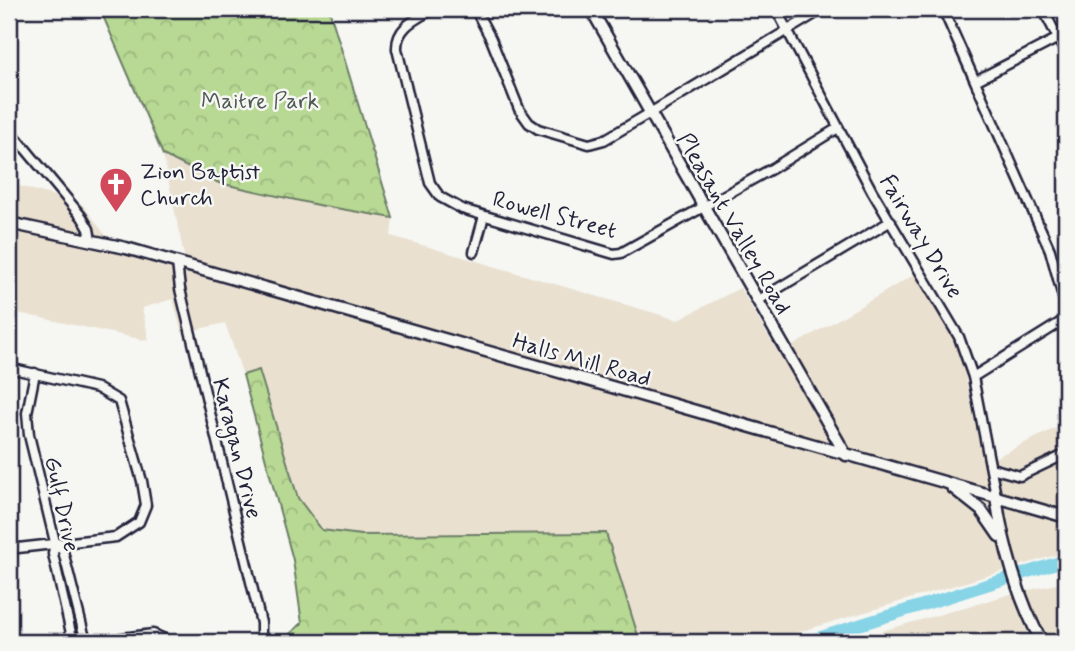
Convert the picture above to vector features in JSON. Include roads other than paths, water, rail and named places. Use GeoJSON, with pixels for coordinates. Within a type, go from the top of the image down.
{"type":"FeatureCollection","features":[{"type":"Feature","properties":{"kind":"street","name":"Rowell Street"},"geometry":{"type":"LineString","coordinates":[[433,9],[407,24],[397,39],[430,183],[447,202],[484,216],[614,254],[628,251],[838,128]]}},
{"type":"Feature","properties":{"kind":"street"},"geometry":{"type":"LineString","coordinates":[[475,9],[491,39],[519,109],[529,123],[538,129],[589,144],[596,143],[650,113],[822,9]]}},
{"type":"Feature","properties":{"kind":"street","name":"Pleasant Valley Road"},"geometry":{"type":"LineString","coordinates":[[591,9],[846,455]]}},
{"type":"Feature","properties":{"kind":"street","name":"Fairway Drive"},"geometry":{"type":"LineString","coordinates":[[776,9],[838,128],[959,337],[973,377],[996,496]]}},
{"type":"Feature","properties":{"kind":"street"},"geometry":{"type":"LineString","coordinates":[[943,9],[1051,250],[1066,308]]}},
{"type":"Feature","properties":{"kind":"street"},"geometry":{"type":"LineString","coordinates":[[1043,9],[1062,36],[1066,54]]}},
{"type":"Feature","properties":{"kind":"street"},"geometry":{"type":"LineString","coordinates":[[975,81],[1062,36]]}},
{"type":"Feature","properties":{"kind":"street"},"geometry":{"type":"LineString","coordinates":[[9,129],[82,217],[89,229],[91,240]]}},
{"type":"Feature","properties":{"kind":"street"},"geometry":{"type":"LineString","coordinates":[[474,252],[484,216]]}},
{"type":"Feature","properties":{"kind":"street"},"geometry":{"type":"LineString","coordinates":[[757,301],[891,221]]}},
{"type":"Feature","properties":{"kind":"street","name":"Halls Mill Road"},"geometry":{"type":"LineString","coordinates":[[9,223],[91,240],[177,263],[1066,517]]}},
{"type":"Feature","properties":{"kind":"street","name":"Karagan Drive"},"geometry":{"type":"LineString","coordinates":[[177,263],[180,289],[261,622],[261,642]]}},
{"type":"Feature","properties":{"kind":"street"},"geometry":{"type":"LineString","coordinates":[[973,377],[1066,319]]}},
{"type":"Feature","properties":{"kind":"street"},"geometry":{"type":"LineString","coordinates":[[9,368],[97,388],[119,401],[142,481],[146,505],[144,515],[129,531],[116,537],[9,549]]}},
{"type":"Feature","properties":{"kind":"street","name":"Gulf Drive"},"geometry":{"type":"LineString","coordinates":[[35,373],[27,413],[29,435],[55,542],[53,554],[73,642]]}},
{"type":"Feature","properties":{"kind":"street"},"geometry":{"type":"LineString","coordinates":[[990,468],[1020,476],[1066,454]]}},
{"type":"Feature","properties":{"kind":"street"},"geometry":{"type":"LineString","coordinates":[[946,483],[981,510],[1009,554]]}},
{"type":"Feature","properties":{"kind":"street"},"geometry":{"type":"LineString","coordinates":[[996,496],[999,523],[1013,568],[1030,621],[1042,642]]}},
{"type":"Feature","properties":{"kind":"street"},"geometry":{"type":"LineString","coordinates":[[55,542],[63,551],[88,642],[153,634],[171,642]]}},
{"type":"Feature","properties":{"kind":"street"},"geometry":{"type":"LineString","coordinates":[[62,590],[72,588]]}},
{"type":"Feature","properties":{"kind":"waterway"},"geometry":{"type":"LineString","coordinates":[[805,642],[1066,560]]}},
{"type":"Feature","properties":{"kind":"place","name":"Zion Baptist Church"},"geometry":{"type":"Point","coordinates":[116,214]}},
{"type":"Feature","properties":{"kind":"park label","name":"Maitre Park"},"geometry":{"type":"Point","coordinates":[260,100]}}]}
